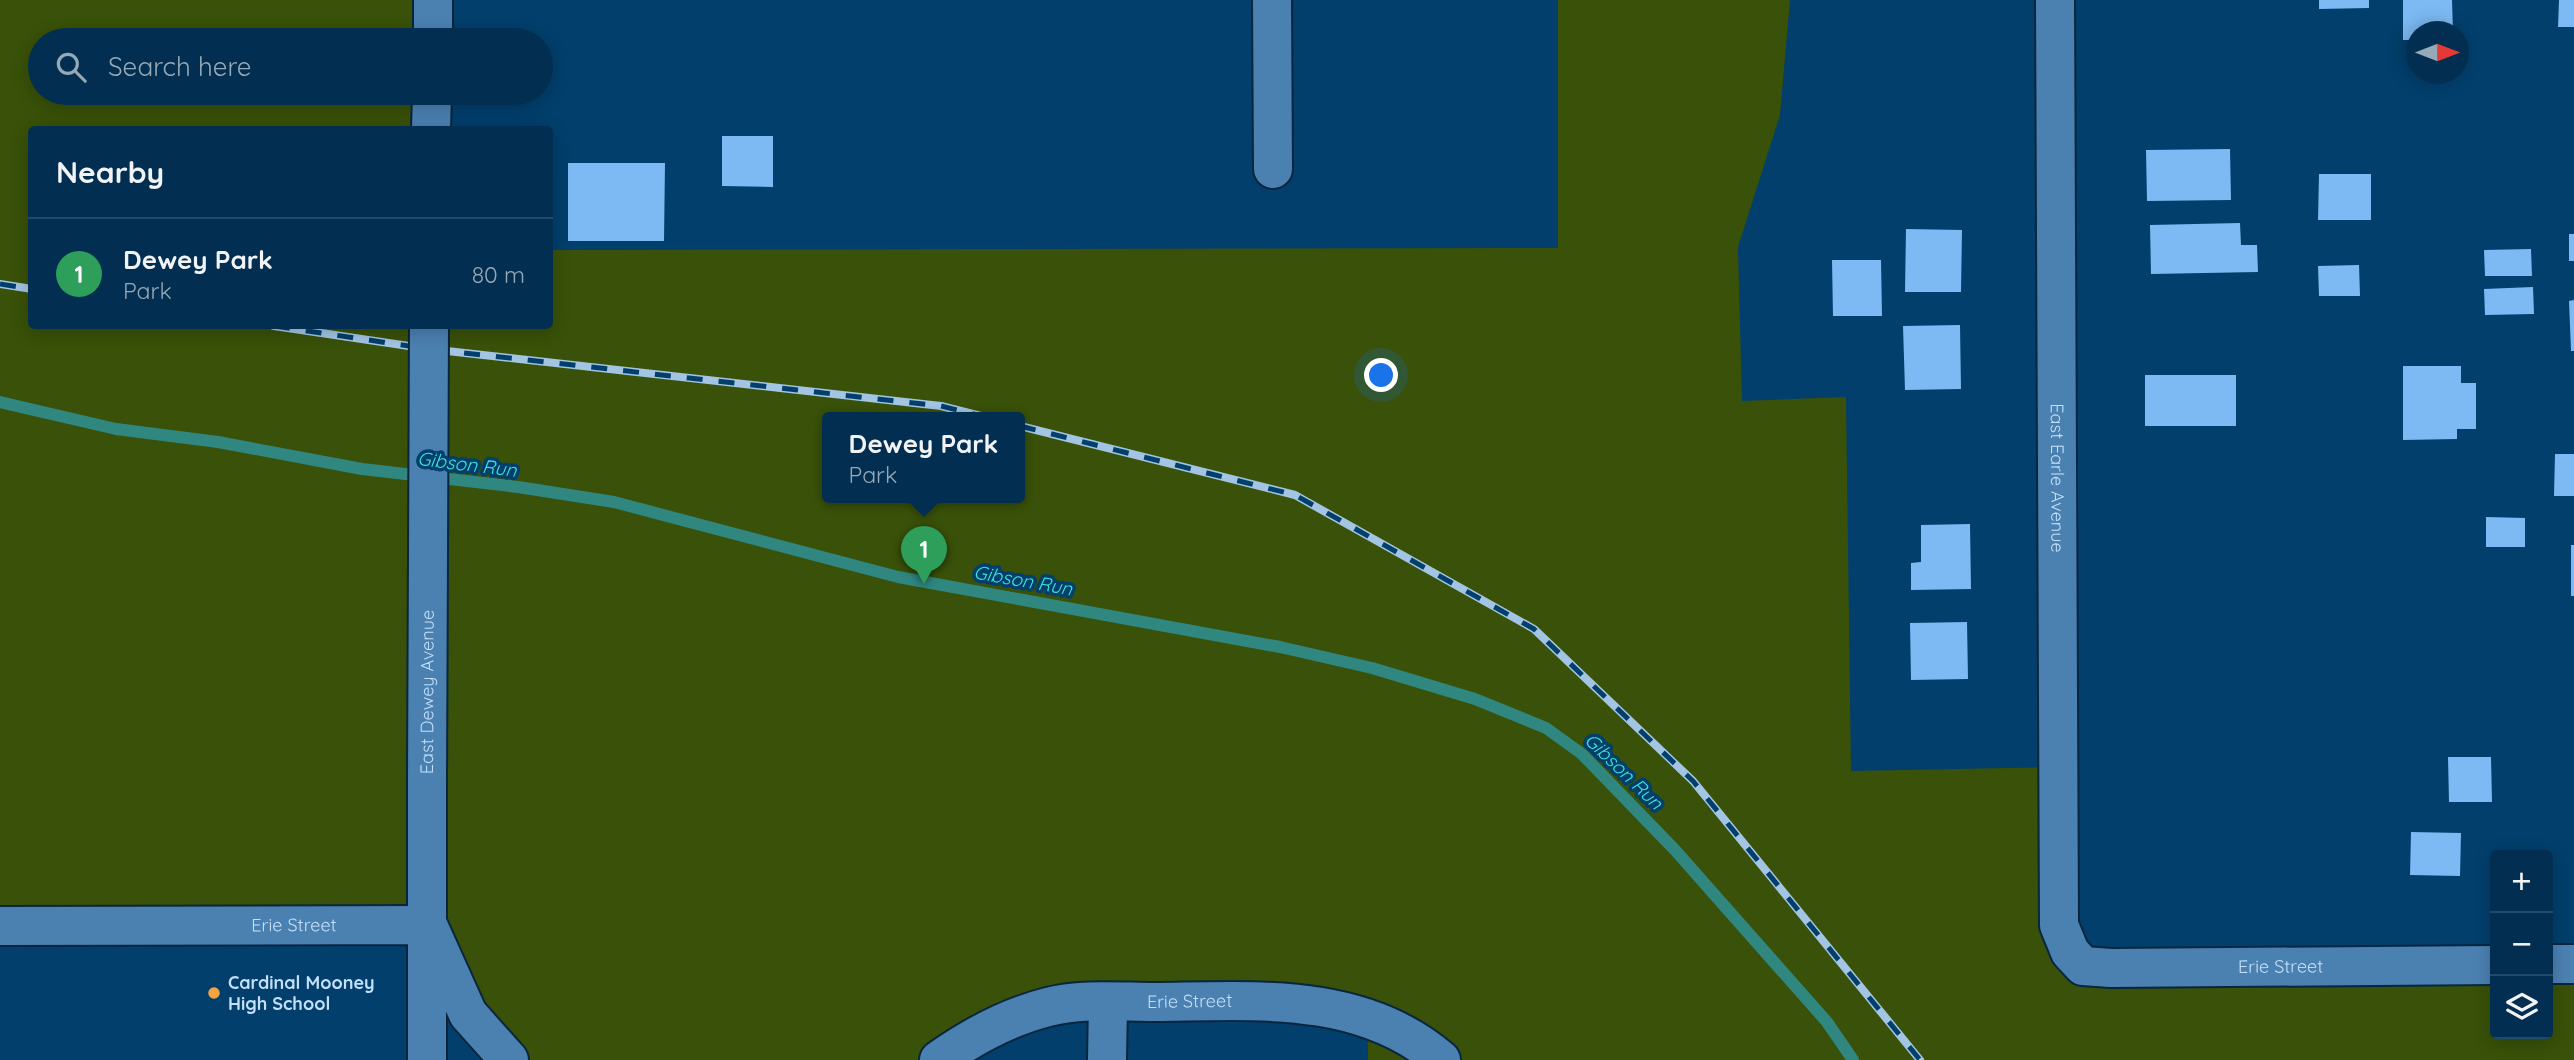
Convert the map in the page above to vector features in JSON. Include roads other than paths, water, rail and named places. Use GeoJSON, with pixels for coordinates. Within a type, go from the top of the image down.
{"type":"FeatureCollection","features":[{"type":"Feature","properties":{"kind":"street"},"geometry":{"type":"LineString","coordinates":[[433,0],[433,28]]}},
{"type":"Feature","properties":{"kind":"street"},"geometry":{"type":"LineString","coordinates":[[1272,0],[1273,169]]}},
{"type":"Feature","properties":{"kind":"street","name":"East Earle Avenue"},"geometry":{"type":"LineString","coordinates":[[2055,0],[2059,925],[2070,952]]}},
{"type":"Feature","properties":{"kind":"street"},"geometry":{"type":"LineString","coordinates":[[431,126],[432,105]]}},
{"type":"Feature","properties":{"kind":"street","name":"East Dewey Avenue"},"geometry":{"type":"LineString","coordinates":[[427,1060],[429,329]]}},
{"type":"Feature","properties":{"kind":"street"},"geometry":{"type":"LineString","coordinates":[[428,925],[468,1014],[509,1060]]}},
{"type":"Feature","properties":{"kind":"street","name":"Erie Street"},"geometry":{"type":"LineString","coordinates":[[0,926],[428,925]]}},
{"type":"Feature","properties":{"kind":"street","name":"Erie Street"},"geometry":{"type":"LineString","coordinates":[[2070,952],[2083,965],[2112,968],[2490,965]]}},
{"type":"Feature","properties":{"kind":"street"},"geometry":{"type":"LineString","coordinates":[[2553,964],[2574,964]]}},
{"type":"Feature","properties":{"kind":"street","name":"Erie Street"},"geometry":{"type":"LineString","coordinates":[[939,1060],[997,1024],[1051,1006],[1286,1001],[1334,1008],[1385,1025],[1441,1060]]}},
{"type":"Feature","properties":{"kind":"street"},"geometry":{"type":"LineString","coordinates":[[1107,1060],[1108,1003]]}},
{"type":"Feature","properties":{"kind":"waterway","name":"Gibson Run"},"geometry":{"type":"LineString","coordinates":[[0,402],[116,429],[218,442],[362,469],[518,487],[614,502],[898,577],[1280,647],[1372,668],[1475,699],[1546,728],[1582,754],[1675,850],[1827,1022],[1853,1060]]}},
{"type":"Feature","properties":{"kind":"railway"},"geometry":{"type":"LineString","coordinates":[[0,284],[28,288]]}},
{"type":"Feature","properties":{"kind":"railway"},"geometry":{"type":"LineString","coordinates":[[294,329],[429,349],[941,406],[965,412]]}},
{"type":"Feature","properties":{"kind":"railway"},"geometry":{"type":"LineString","coordinates":[[1025,427],[1295,495],[1534,629],[1693,781],[1920,1060]]}},
{"type":"Feature","properties":{"kind":"place","name":"Dewey Park"},"geometry":{"type":"Point","coordinates":[924,584]}},
{"type":"Feature","properties":{"kind":"place","name":"Cardinal Mooney High School"},"geometry":{"type":"Point","coordinates":[214,993]}}]}
